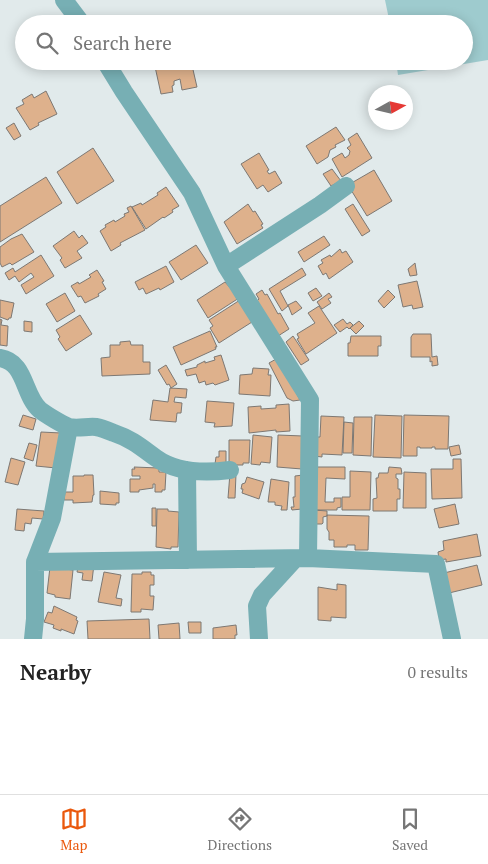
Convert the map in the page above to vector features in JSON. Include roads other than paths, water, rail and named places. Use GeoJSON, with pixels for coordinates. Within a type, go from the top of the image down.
{"type":"FeatureCollection","features":[{"type":"Feature","properties":{"kind":"street"},"geometry":{"type":"LineString","coordinates":[[64,0],[75,15]]}},
{"type":"Feature","properties":{"kind":"street"},"geometry":{"type":"LineString","coordinates":[[111,70],[192,193],[226,266],[310,400],[301,559],[262,595],[257,606],[259,639]]}},
{"type":"Feature","properties":{"kind":"street"},"geometry":{"type":"LineString","coordinates":[[226,266],[346,186]]}},
{"type":"Feature","properties":{"kind":"street"},"geometry":{"type":"LineString","coordinates":[[0,358],[6,359],[17,367],[26,385],[30,400],[41,410],[69,427],[97,427],[121,435],[145,448],[157,459],[168,465],[187,470],[212,472],[230,470]]}},
{"type":"Feature","properties":{"kind":"street"},"geometry":{"type":"LineString","coordinates":[[32,639],[35,619],[35,562],[52,518],[69,427]]}},
{"type":"Feature","properties":{"kind":"street"},"geometry":{"type":"LineString","coordinates":[[187,470],[188,560]]}},
{"type":"Feature","properties":{"kind":"street"},"geometry":{"type":"LineString","coordinates":[[35,562],[259,558],[436,564],[452,639]]}}]}
